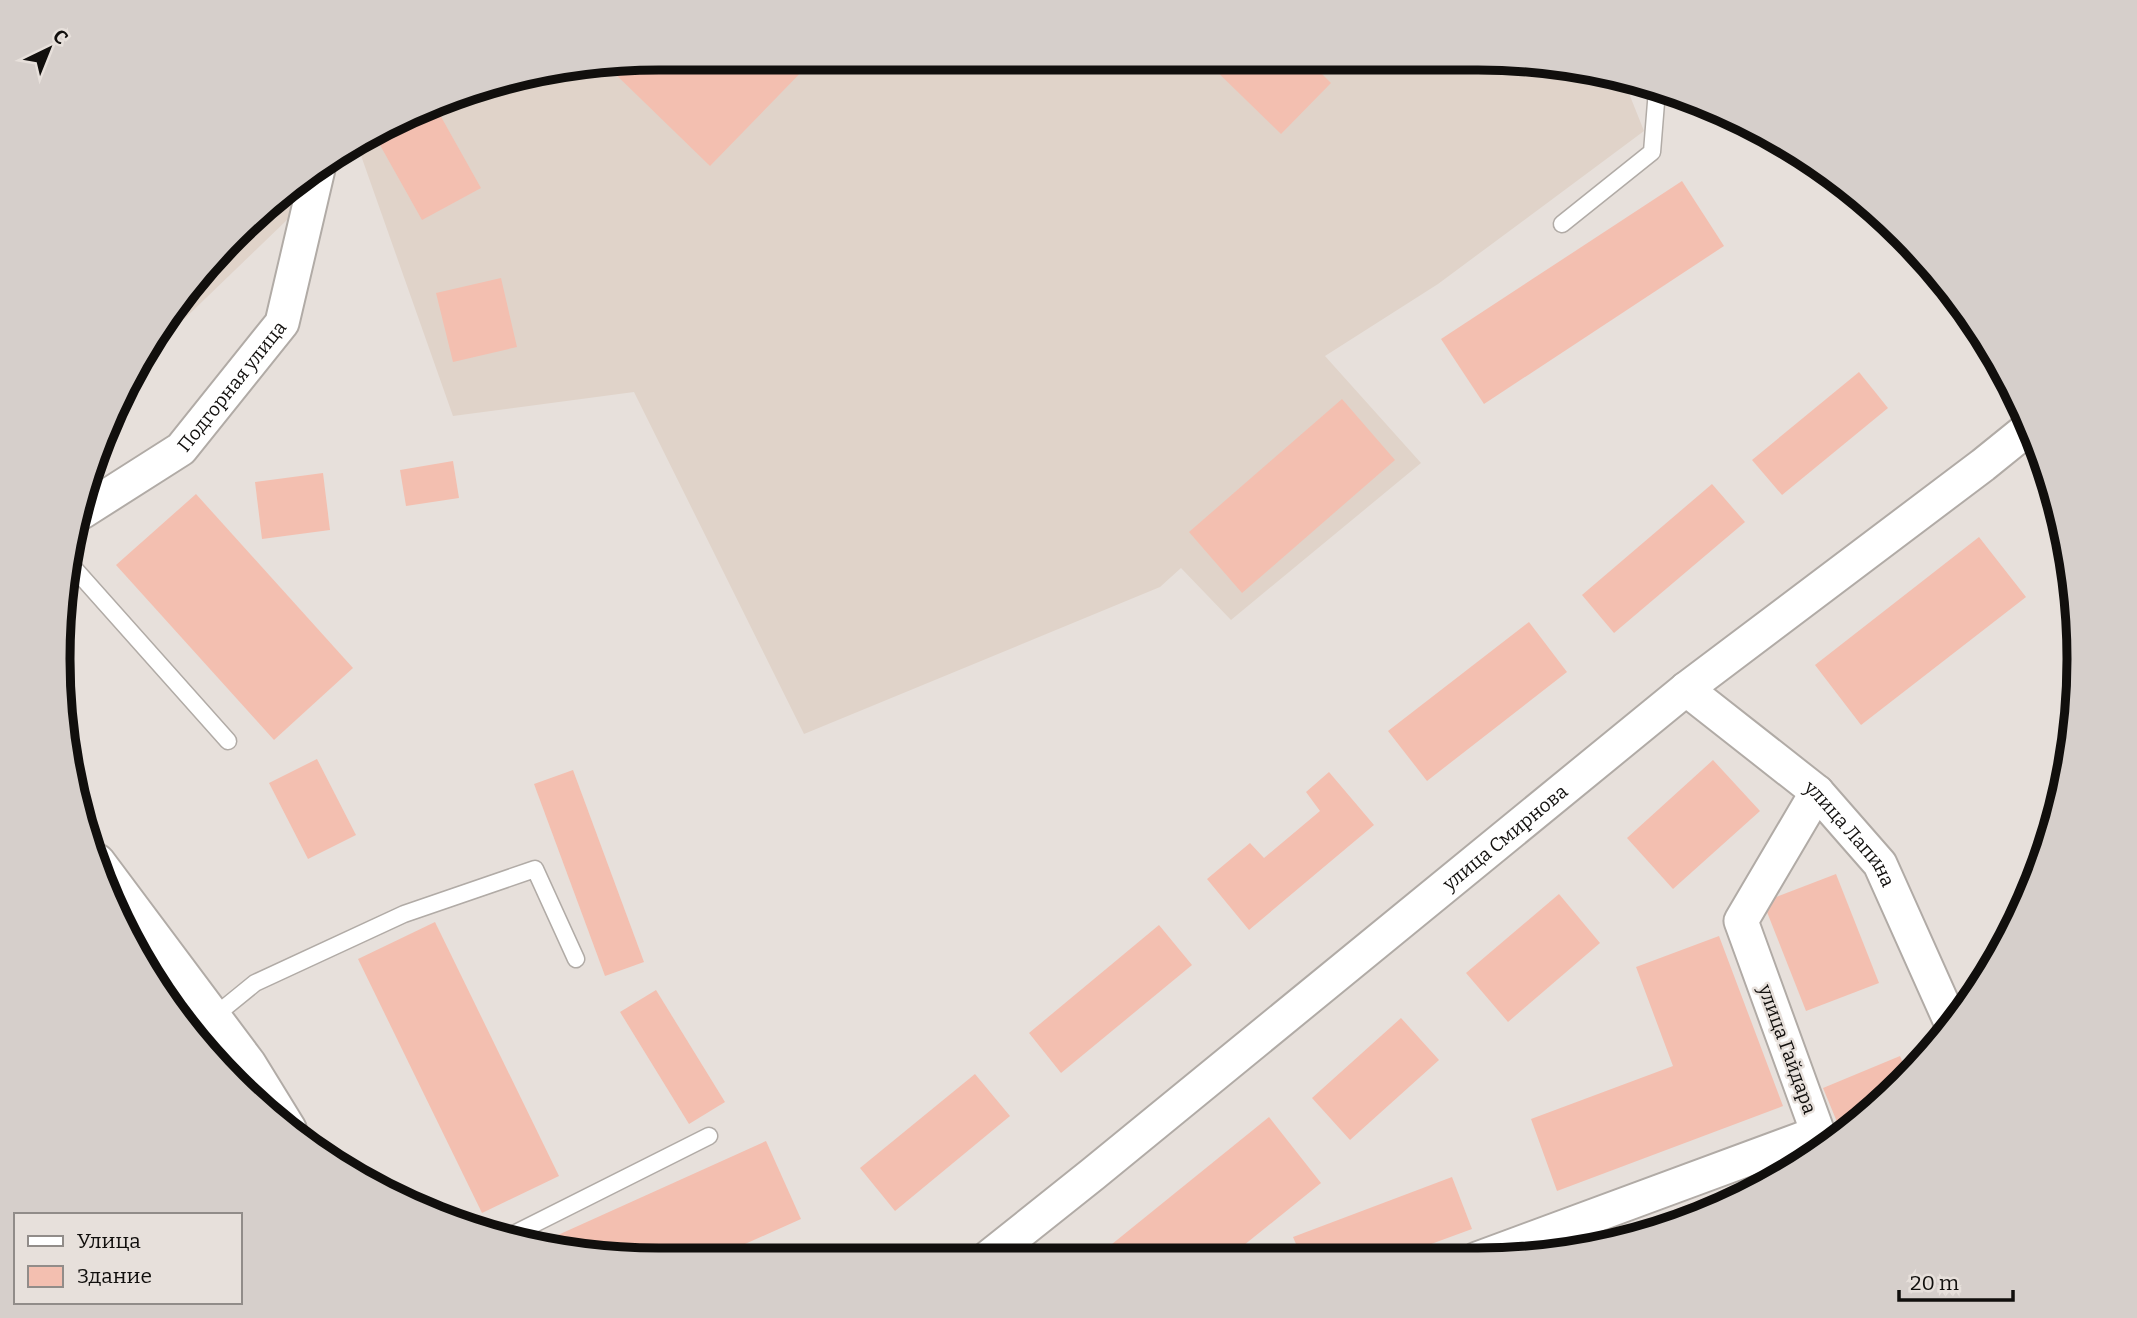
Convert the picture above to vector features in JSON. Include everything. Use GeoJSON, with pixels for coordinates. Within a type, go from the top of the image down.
{"type":"FeatureCollection","features":[{"type":"Feature","properties":{"kind":"street","name":"Подгорная улица"},"geometry":{"type":"LineString","coordinates":[[90,507],[181,449],[282,323],[315,181]]}},
{"type":"Feature","properties":{"kind":"street","name":"улица Смирнова"},"geometry":{"type":"LineString","coordinates":[[1000,1248],[1686,689],[2022,434]]}},
{"type":"Feature","properties":{"kind":"street","name":"улица Лапина"},"geometry":{"type":"LineString","coordinates":[[1686,689],[1817,792],[1880,864],[1947,1015]]}},
{"type":"Feature","properties":{"kind":"street","name":"улица Гайдара"},"geometry":{"type":"LineString","coordinates":[[1509,1247],[1818,1133],[1741,920],[1817,792]]}},
{"type":"Feature","properties":{"kind":"street"},"geometry":{"type":"LineString","coordinates":[[120,895],[247,1065],[269,1100]]}},
{"type":"Feature","properties":{"kind":"lane"},"geometry":{"type":"LineString","coordinates":[[1562,224],[1652,152],[1656,98]]}},
{"type":"Feature","properties":{"kind":"lane"},"geometry":{"type":"LineString","coordinates":[[77,571],[228,741]]}},
{"type":"Feature","properties":{"kind":"lane"},"geometry":{"type":"LineString","coordinates":[[212,1018],[255,983],[379,925],[535,869],[576,959]]}},
{"type":"Feature","properties":{"kind":"lane"},"geometry":{"type":"LineString","coordinates":[[520,1231],[709,1136]]}},
{"type":"Feature","properties":{"kind":"shaded area"},"geometry":{"type":"Polygon","coordinates":[[[659,70],[1517,71],[1593,81],[1627,89],[1644,131],[1438,284],[1325,356],[1421,463],[1231,620],[1181,568],[1160,587],[804,734],[634,392],[453,416],[360,152],[398,131],[470,101],[544,81],[620,71],[659,70]]]}},
{"type":"Feature","properties":{"kind":"shaded area"},"geometry":{"type":"Polygon","coordinates":[[[294,197],[290,217],[166,336],[216,271],[294,197]]]}},
{"type":"Feature","properties":{"kind":"building"},"geometry":{"type":"Polygon","coordinates":[[[803,70],[710,166],[613,72],[803,70]]]}},
{"type":"Feature","properties":{"kind":"building"},"geometry":{"type":"Polygon","coordinates":[[[1215,70],[1318,70],[1331,83],[1281,134],[1215,70]]]}},
{"type":"Feature","properties":{"kind":"building"},"geometry":{"type":"Polygon","coordinates":[[[439,113],[481,188],[422,220],[378,142],[439,113]]]}},
{"type":"Feature","properties":{"kind":"building"},"geometry":{"type":"Polygon","coordinates":[[[1682,181],[1724,246],[1484,404],[1441,339],[1682,181]]]}},
{"type":"Feature","properties":{"kind":"building"},"geometry":{"type":"Polygon","coordinates":[[[501,278],[517,347],[453,362],[436,293],[501,278]]]}},
{"type":"Feature","properties":{"kind":"building"},"geometry":{"type":"Polygon","coordinates":[[[1859,372],[1888,408],[1782,495],[1752,460],[1859,372]]]}},
{"type":"Feature","properties":{"kind":"building"},"geometry":{"type":"Polygon","coordinates":[[[1342,399],[1395,460],[1242,593],[1189,532],[1342,399]]]}},
{"type":"Feature","properties":{"kind":"building"},"geometry":{"type":"Polygon","coordinates":[[[453,461],[459,498],[406,506],[400,470],[453,461]]]}},
{"type":"Feature","properties":{"kind":"building"},"geometry":{"type":"Polygon","coordinates":[[[323,473],[330,530],[262,539],[255,482],[323,473]]]}},
{"type":"Feature","properties":{"kind":"building"},"geometry":{"type":"Polygon","coordinates":[[[1712,484],[1745,522],[1614,633],[1582,595],[1712,484]]]}},
{"type":"Feature","properties":{"kind":"building"},"geometry":{"type":"Polygon","coordinates":[[[196,494],[353,668],[274,740],[116,565],[196,494]]]}},
{"type":"Feature","properties":{"kind":"building"},"geometry":{"type":"Polygon","coordinates":[[[1979,537],[2026,597],[1861,725],[1815,665],[1979,537]]]}},
{"type":"Feature","properties":{"kind":"building"},"geometry":{"type":"Polygon","coordinates":[[[1529,622],[1567,672],[1427,781],[1388,731],[1529,622]]]}},
{"type":"Feature","properties":{"kind":"building"},"geometry":{"type":"Polygon","coordinates":[[[317,759],[356,835],[308,859],[269,783],[317,759]]]}},
{"type":"Feature","properties":{"kind":"building"},"geometry":{"type":"Polygon","coordinates":[[[1713,760],[1760,811],[1673,889],[1627,838],[1713,760]]]}},
{"type":"Feature","properties":{"kind":"building"},"geometry":{"type":"Polygon","coordinates":[[[573,770],[644,962],[605,976],[534,784],[573,770]]]}},
{"type":"Feature","properties":{"kind":"building"},"geometry":{"type":"Polygon","coordinates":[[[1329,772],[1374,825],[1249,930],[1207,879],[1250,843],[1264,858],[1320,811],[1306,792],[1329,772]]]}},
{"type":"Feature","properties":{"kind":"building"},"geometry":{"type":"Polygon","coordinates":[[[1836,874],[1879,983],[1806,1011],[1763,902],[1836,874]]]}},
{"type":"Feature","properties":{"kind":"building"},"geometry":{"type":"Polygon","coordinates":[[[1559,894],[1600,943],[1508,1022],[1466,973],[1559,894]]]}},
{"type":"Feature","properties":{"kind":"building"},"geometry":{"type":"Polygon","coordinates":[[[435,922],[559,1176],[482,1213],[358,959],[435,922]]]}},
{"type":"Feature","properties":{"kind":"building"},"geometry":{"type":"Polygon","coordinates":[[[1159,925],[1192,965],[1061,1073],[1029,1033],[1159,925]]]}},
{"type":"Feature","properties":{"kind":"building"},"geometry":{"type":"Polygon","coordinates":[[[1719,936],[1783,1106],[1557,1191],[1531,1119],[1673,1066],[1636,967],[1719,936]]]}},
{"type":"Feature","properties":{"kind":"building"},"geometry":{"type":"Polygon","coordinates":[[[656,990],[725,1102],[689,1124],[620,1012],[656,990]]]}},
{"type":"Feature","properties":{"kind":"building"},"geometry":{"type":"Polygon","coordinates":[[[1401,1018],[1439,1060],[1350,1140],[1312,1098],[1401,1018]]]}},
{"type":"Feature","properties":{"kind":"building"},"geometry":{"type":"Polygon","coordinates":[[[1900,1056],[1904,1065],[1838,1125],[1823,1088],[1900,1056]]]}},
{"type":"Feature","properties":{"kind":"building"},"geometry":{"type":"Polygon","coordinates":[[[975,1074],[1010,1116],[895,1211],[860,1168],[975,1074]]]}},
{"type":"Feature","properties":{"kind":"building"},"geometry":{"type":"Polygon","coordinates":[[[1269,1117],[1321,1183],[1240,1248],[1107,1248],[1269,1117]]]}},
{"type":"Feature","properties":{"kind":"building"},"geometry":{"type":"Polygon","coordinates":[[[766,1141],[801,1219],[736,1248],[620,1247],[551,1238],[766,1141]]]}},
{"type":"Feature","properties":{"kind":"building"},"geometry":{"type":"Polygon","coordinates":[[[1452,1177],[1472,1229],[1420,1248],[1298,1248],[1293,1237],[1452,1177]]]}},
{"type":"Feature","properties":{"kind":"building"},"geometry":{"type":"Polygon","coordinates":[[[1751,1180],[1667,1217],[1650,1222],[1649,1220],[1751,1180]]]}}]}
